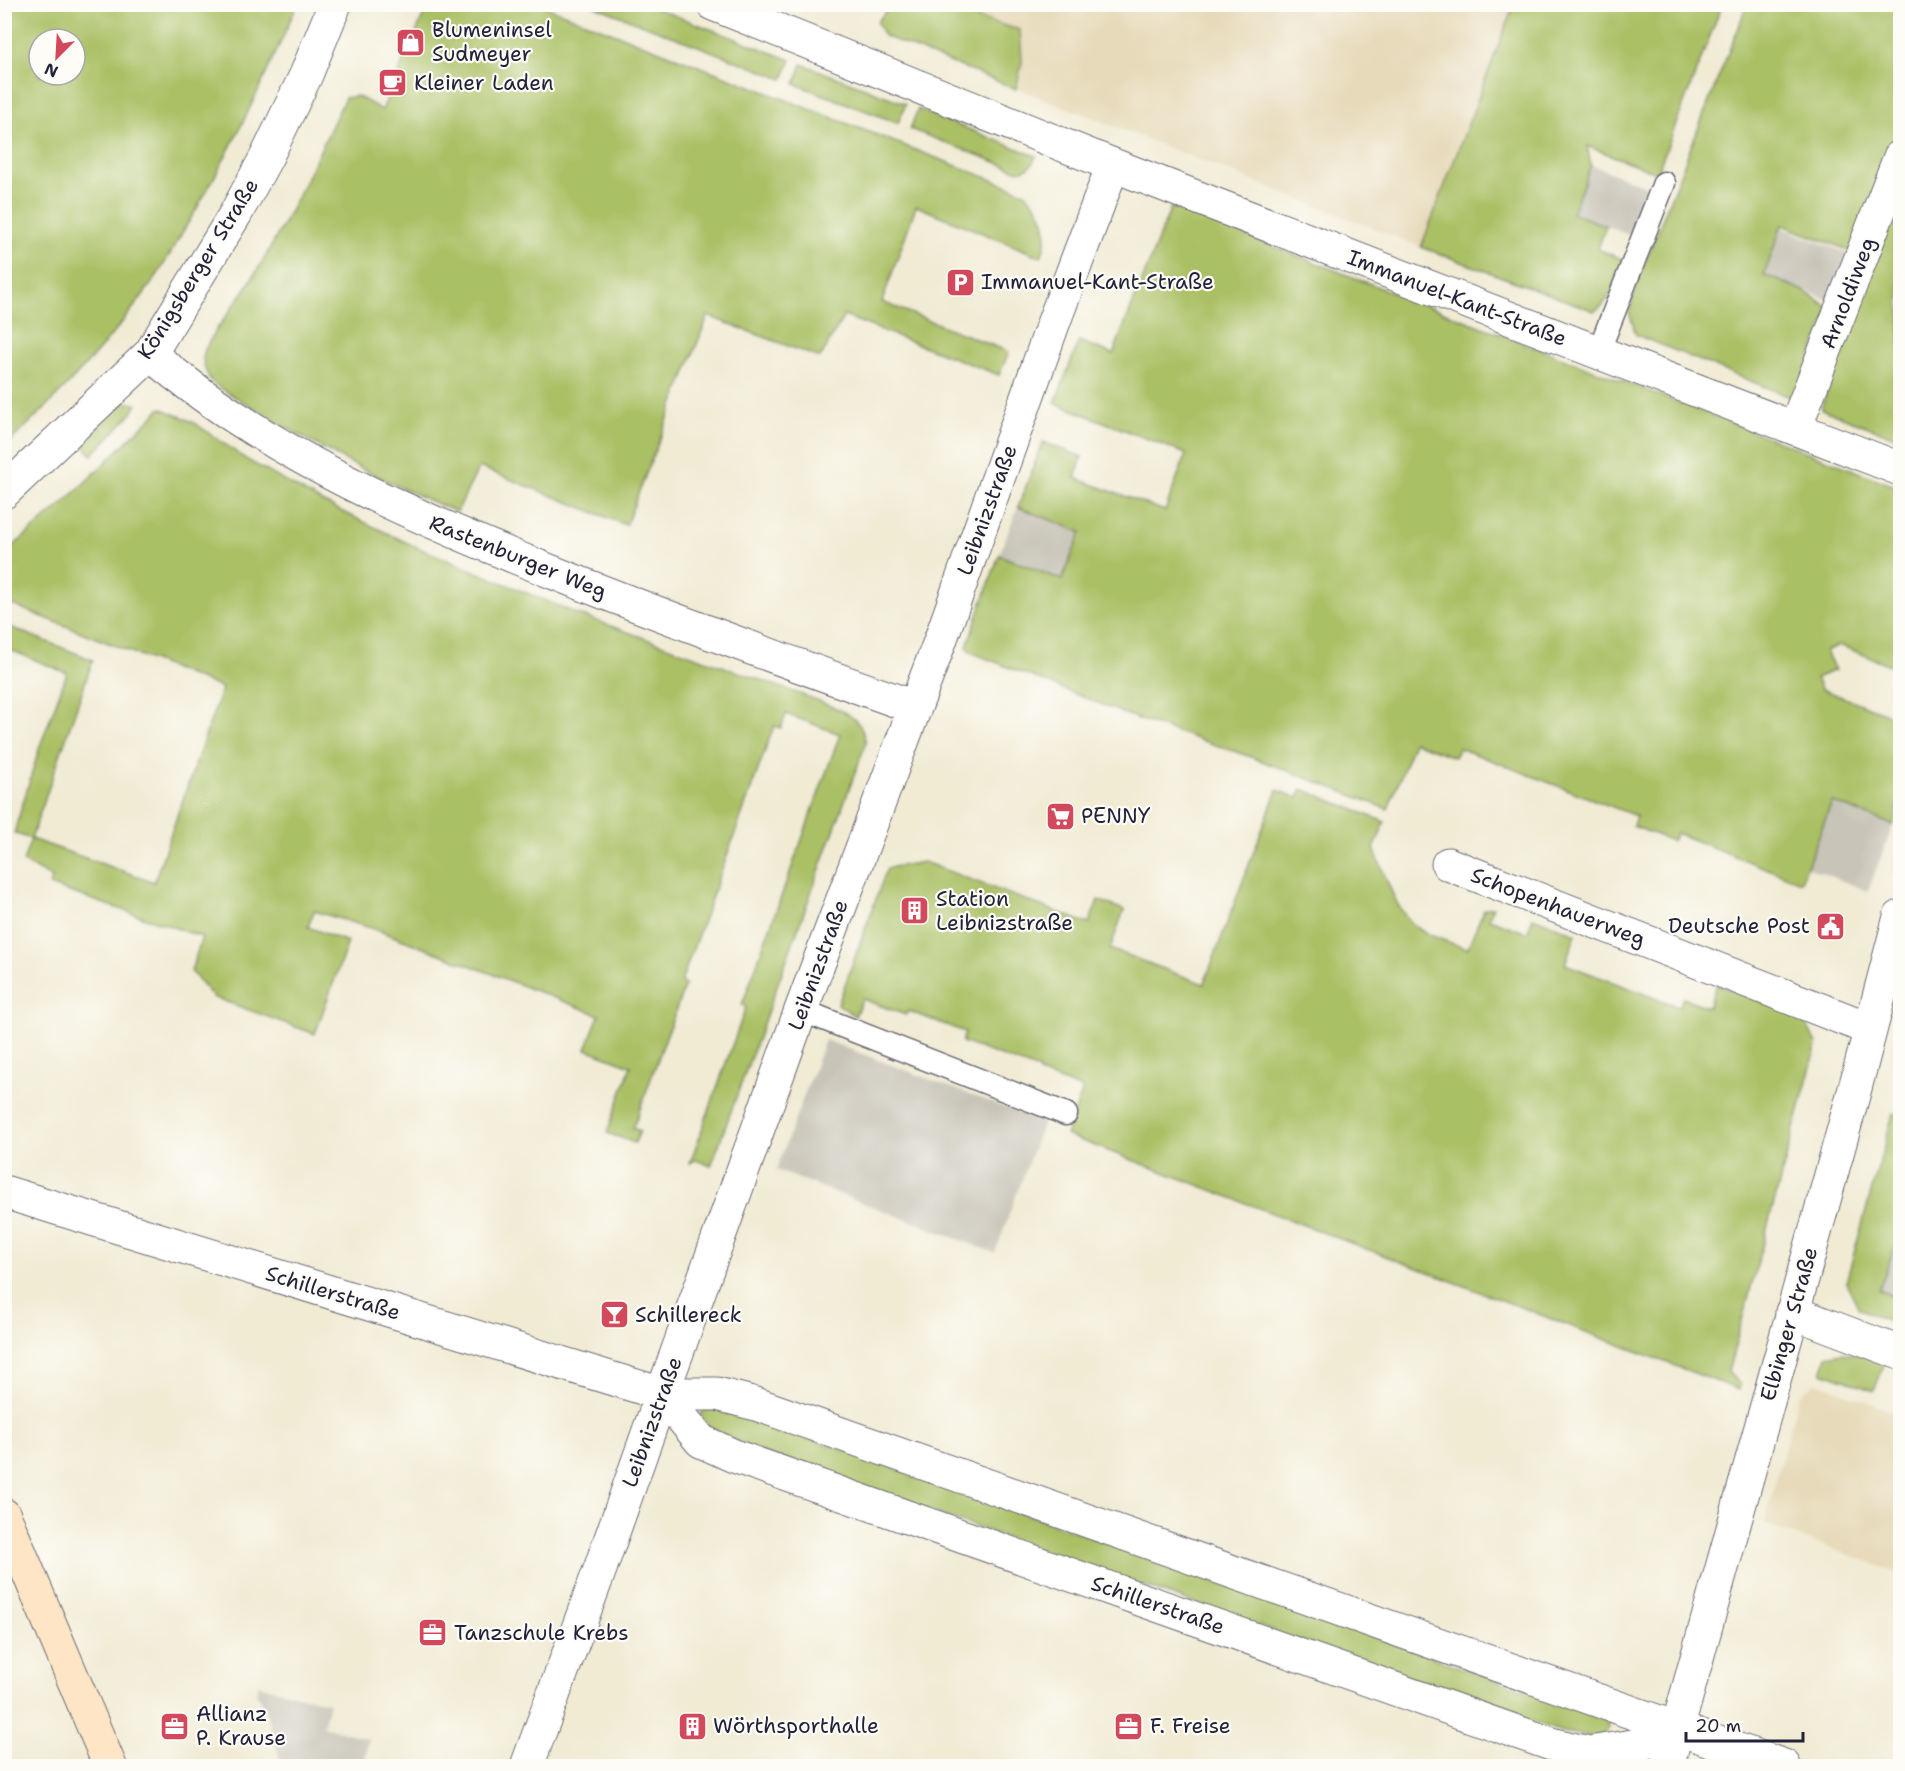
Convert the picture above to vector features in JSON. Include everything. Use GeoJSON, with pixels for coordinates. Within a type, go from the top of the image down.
{"type":"FeatureCollection","features":[{"type":"Feature","properties":{"kind":"main road"},"geometry":{"type":"LineString","coordinates":[[4,1515],[110,1767]]}},
{"type":"Feature","properties":{"kind":"street","name":"Königsberger Straße"},"geometry":{"type":"LineString","coordinates":[[4,492],[150,354],[236,213],[267,156],[306,75],[335,4]]}},
{"type":"Feature","properties":{"kind":"street","name":"Immanuel-Kant-Straße"},"geometry":{"type":"LineString","coordinates":[[712,4],[1113,165],[1900,469]]}},
{"type":"Feature","properties":{"kind":"street","name":"Arnoldiweg"},"geometry":{"type":"LineString","coordinates":[[1795,428],[1900,157]]}},
{"type":"Feature","properties":{"kind":"street","name":"Leibnizstraße"},"geometry":{"type":"LineString","coordinates":[[526,1767],[603,1561],[801,1010],[939,644],[1049,334],[1113,165]]}},
{"type":"Feature","properties":{"kind":"street","name":"Rastenburger Weg"},"geometry":{"type":"LineString","coordinates":[[150,354],[188,386],[246,426],[297,457],[404,511],[623,600],[914,707]]}},
{"type":"Feature","properties":{"kind":"street","name":"Schopenhauerweg"},"geometry":{"type":"LineString","coordinates":[[1448,864],[1870,1029]]}},
{"type":"Feature","properties":{"kind":"street","name":"Elbinger Straße"},"geometry":{"type":"LineString","coordinates":[[1667,1767],[1854,1092],[1900,917]]}},
{"type":"Feature","properties":{"kind":"street","name":"Schillerstraße"},"geometry":{"type":"LineString","coordinates":[[4,1192],[662,1394],[717,1394],[756,1404],[1022,1496],[1784,1767]]}},
{"type":"Feature","properties":{"kind":"street"},"geometry":{"type":"LineString","coordinates":[[1792,1312],[1900,1353]]}},
{"type":"Feature","properties":{"kind":"street","name":"Schillerstraße"},"geometry":{"type":"LineString","coordinates":[[662,1394],[701,1441],[734,1456],[1551,1744],[1589,1753],[1639,1745],[1677,1730]]}},
{"type":"Feature","properties":{"kind":"lane"},"geometry":{"type":"LineString","coordinates":[[1598,352],[1664,183]]}},
{"type":"Feature","properties":{"kind":"lane"},"geometry":{"type":"LineString","coordinates":[[801,1010],[1066,1114]]}},
{"type":"Feature","properties":{"kind":"shaded area"},"geometry":{"type":"Polygon","coordinates":[[[891,4],[1514,5],[1421,247],[884,36],[877,22],[891,4]]]}},
{"type":"Feature","properties":{"kind":"shaded area"},"geometry":{"type":"Polygon","coordinates":[[[1591,165],[1651,188],[1632,236],[1572,213],[1591,165]]]}},
{"type":"Feature","properties":{"kind":"shaded area"},"geometry":{"type":"Polygon","coordinates":[[[1781,228],[1850,254],[1832,301],[1764,275],[1781,228]]]}},
{"type":"Feature","properties":{"kind":"shaded area"},"geometry":{"type":"Polygon","coordinates":[[[1018,507],[1081,532],[1062,580],[999,555],[1018,507]]]}},
{"type":"Feature","properties":{"kind":"shaded area"},"geometry":{"type":"Polygon","coordinates":[[[1832,802],[1893,825],[1868,891],[1807,867],[1832,802]]]}},
{"type":"Feature","properties":{"kind":"shaded area"},"geometry":{"type":"Polygon","coordinates":[[[825,1040],[1043,1122],[995,1253],[776,1170],[825,1040]]]}},
{"type":"Feature","properties":{"kind":"shaded area"},"geometry":{"type":"Polygon","coordinates":[[[1900,1233],[1900,1299],[1879,1291],[1900,1233]]]}},
{"type":"Feature","properties":{"kind":"shaded area"},"geometry":{"type":"Polygon","coordinates":[[[1817,1382],[1900,1414],[1900,1574],[1764,1524],[1799,1395],[1817,1382]]]}},
{"type":"Feature","properties":{"kind":"shaded area"},"geometry":{"type":"Polygon","coordinates":[[[258,1685],[329,1703],[323,1726],[369,1739],[364,1766],[282,1766],[266,1712],[256,1693],[258,1685]]]}},
{"type":"Feature","properties":{"kind":"green space"},"geometry":{"type":"Polygon","coordinates":[[[5,4],[297,5],[258,92],[229,149],[160,272],[118,328],[45,408],[5,446],[5,4]]]}},
{"type":"Feature","properties":{"kind":"green space"},"geometry":{"type":"Polygon","coordinates":[[[428,5],[541,5],[1024,192],[1037,206],[1044,222],[1046,238],[1041,257],[916,206],[882,302],[1009,352],[999,375],[844,316],[820,358],[708,316],[626,525],[479,467],[457,512],[356,466],[222,389],[208,377],[205,367],[203,357],[209,342],[274,242],[345,98],[357,96],[382,110],[428,5]]]}},
{"type":"Feature","properties":{"kind":"green space"},"geometry":{"type":"Polygon","coordinates":[[[592,5],[648,5],[791,60],[783,79],[592,5]]]}},
{"type":"Feature","properties":{"kind":"green space"},"geometry":{"type":"Polygon","coordinates":[[[891,5],[932,5],[1020,30],[1022,62],[1016,89],[884,36],[877,22],[891,5]]]}},
{"type":"Feature","properties":{"kind":"green space"},"geometry":{"type":"Polygon","coordinates":[[[1514,5],[1722,5],[1657,173],[1587,146],[1591,165],[1572,213],[1606,226],[1598,249],[1624,260],[1609,296],[1594,311],[1421,247],[1514,5]]]}},
{"type":"Feature","properties":{"kind":"green space"},"geometry":{"type":"Polygon","coordinates":[[[1747,5],[1900,5],[1900,122],[1851,251],[1782,225],[1764,275],[1802,290],[1830,308],[1795,399],[1636,335],[1629,312],[1638,281],[1747,5]]]}},
{"type":"Feature","properties":{"kind":"green space"},"geometry":{"type":"Polygon","coordinates":[[[802,64],[906,104],[898,123],[795,84],[802,64]]]}},
{"type":"Feature","properties":{"kind":"green space"},"geometry":{"type":"Polygon","coordinates":[[[918,109],[1036,156],[1030,166],[1019,171],[910,129],[918,109]]]}},
{"type":"Feature","properties":{"kind":"green space"},"geometry":{"type":"Polygon","coordinates":[[[1900,199],[1900,439],[1821,409],[1849,324],[1900,199]]]}},
{"type":"Feature","properties":{"kind":"green space"},"geometry":{"type":"Polygon","coordinates":[[[1171,207],[1900,488],[1900,669],[1839,645],[1826,651],[1835,670],[1816,678],[1821,689],[1900,719],[1900,798],[1893,825],[1832,802],[1801,882],[1676,833],[1672,841],[1633,826],[1636,816],[1459,748],[1454,757],[1414,742],[1388,809],[1251,757],[1138,719],[970,652],[967,646],[999,555],[1062,580],[1081,532],[1018,507],[1043,442],[1082,457],[1075,478],[1165,511],[1186,454],[1055,403],[1079,341],[1113,354],[1171,207]]]}},
{"type":"Feature","properties":{"kind":"green space"},"geometry":{"type":"Polygon","coordinates":[[[123,402],[137,404],[132,413],[92,455],[82,444],[123,402]]]}},
{"type":"Feature","properties":{"kind":"green space"},"geometry":{"type":"Polygon","coordinates":[[[161,408],[193,422],[249,461],[320,501],[414,546],[575,613],[843,711],[860,726],[866,743],[711,1166],[696,1160],[690,1163],[746,1007],[742,1005],[840,734],[786,714],[781,728],[774,726],[681,982],[685,985],[633,1128],[640,1131],[635,1143],[607,1133],[631,1066],[586,1049],[599,1015],[380,931],[314,911],[308,927],[348,942],[315,1034],[213,997],[191,971],[202,937],[49,885],[53,878],[23,862],[31,839],[154,882],[222,688],[5,602],[5,553],[67,500],[161,408]]]}},
{"type":"Feature","properties":{"kind":"green space"},"geometry":{"type":"Polygon","coordinates":[[[5,625],[93,660],[31,839],[14,833],[40,746],[67,673],[5,648],[5,625]]]}},
{"type":"Feature","properties":{"kind":"green space"},"geometry":{"type":"Polygon","coordinates":[[[1302,789],[1385,822],[1374,849],[1399,906],[1414,925],[1424,932],[1467,949],[1484,909],[1493,907],[1489,919],[1527,933],[1533,917],[1576,934],[1565,964],[1679,1007],[1683,998],[1708,1007],[1717,984],[1803,1018],[1817,1044],[1728,1372],[1740,1385],[1739,1390],[1066,1135],[1083,1089],[962,1042],[965,1032],[908,1011],[906,1015],[862,999],[855,1016],[838,1004],[887,868],[924,862],[1089,924],[1098,900],[1124,910],[1110,949],[1204,984],[1277,790],[1298,798],[1302,789]]]}},
{"type":"Feature","properties":{"kind":"green space"},"geometry":{"type":"Polygon","coordinates":[[[1893,1114],[1900,1117],[1900,1233],[1879,1290],[1900,1299],[1900,1325],[1859,1309],[1846,1282],[1893,1114]]]}},
{"type":"Feature","properties":{"kind":"green space"},"geometry":{"type":"Polygon","coordinates":[[[1842,1353],[1864,1355],[1885,1362],[1874,1391],[1822,1372],[1827,1356],[1842,1353]]]}},
{"type":"Feature","properties":{"kind":"green space"},"geometry":{"type":"Polygon","coordinates":[[[721,1407],[1602,1717],[1608,1726],[1606,1734],[1594,1737],[1562,1732],[758,1451],[710,1428],[700,1415],[704,1410],[721,1407]]]}},
{"type":"Feature","properties":{"kind":"place","name":"Blumeninsel Sudmeyer"},"geometry":{"type":"Point","coordinates":[411,42]}},
{"type":"Feature","properties":{"kind":"place","name":"Kleiner Laden"},"geometry":{"type":"Point","coordinates":[393,83]}},
{"type":"Feature","properties":{"kind":"place","name":"Immanuel-Kant-Straße"},"geometry":{"type":"Point","coordinates":[960,282]}},
{"type":"Feature","properties":{"kind":"place","name":"PENNY"},"geometry":{"type":"Point","coordinates":[1060,816]}},
{"type":"Feature","properties":{"kind":"place","name":"Station Leibnizstraße"},"geometry":{"type":"Point","coordinates":[915,911]}},
{"type":"Feature","properties":{"kind":"place","name":"Deutsche Post"},"geometry":{"type":"Point","coordinates":[1831,926]}},
{"type":"Feature","properties":{"kind":"place","name":"Schillereck"},"geometry":{"type":"Point","coordinates":[614,1315]}},
{"type":"Feature","properties":{"kind":"place","name":"Tanzschule Krebs"},"geometry":{"type":"Point","coordinates":[433,1633]}},
{"type":"Feature","properties":{"kind":"place","name":"Allianz P. Krause"},"geometry":{"type":"Point","coordinates":[175,1726]}},
{"type":"Feature","properties":{"kind":"place","name":"Wörthsporthalle"},"geometry":{"type":"Point","coordinates":[692,1726]}},
{"type":"Feature","properties":{"kind":"place","name":"F. Freise"},"geometry":{"type":"Point","coordinates":[1129,1726]}}]}
